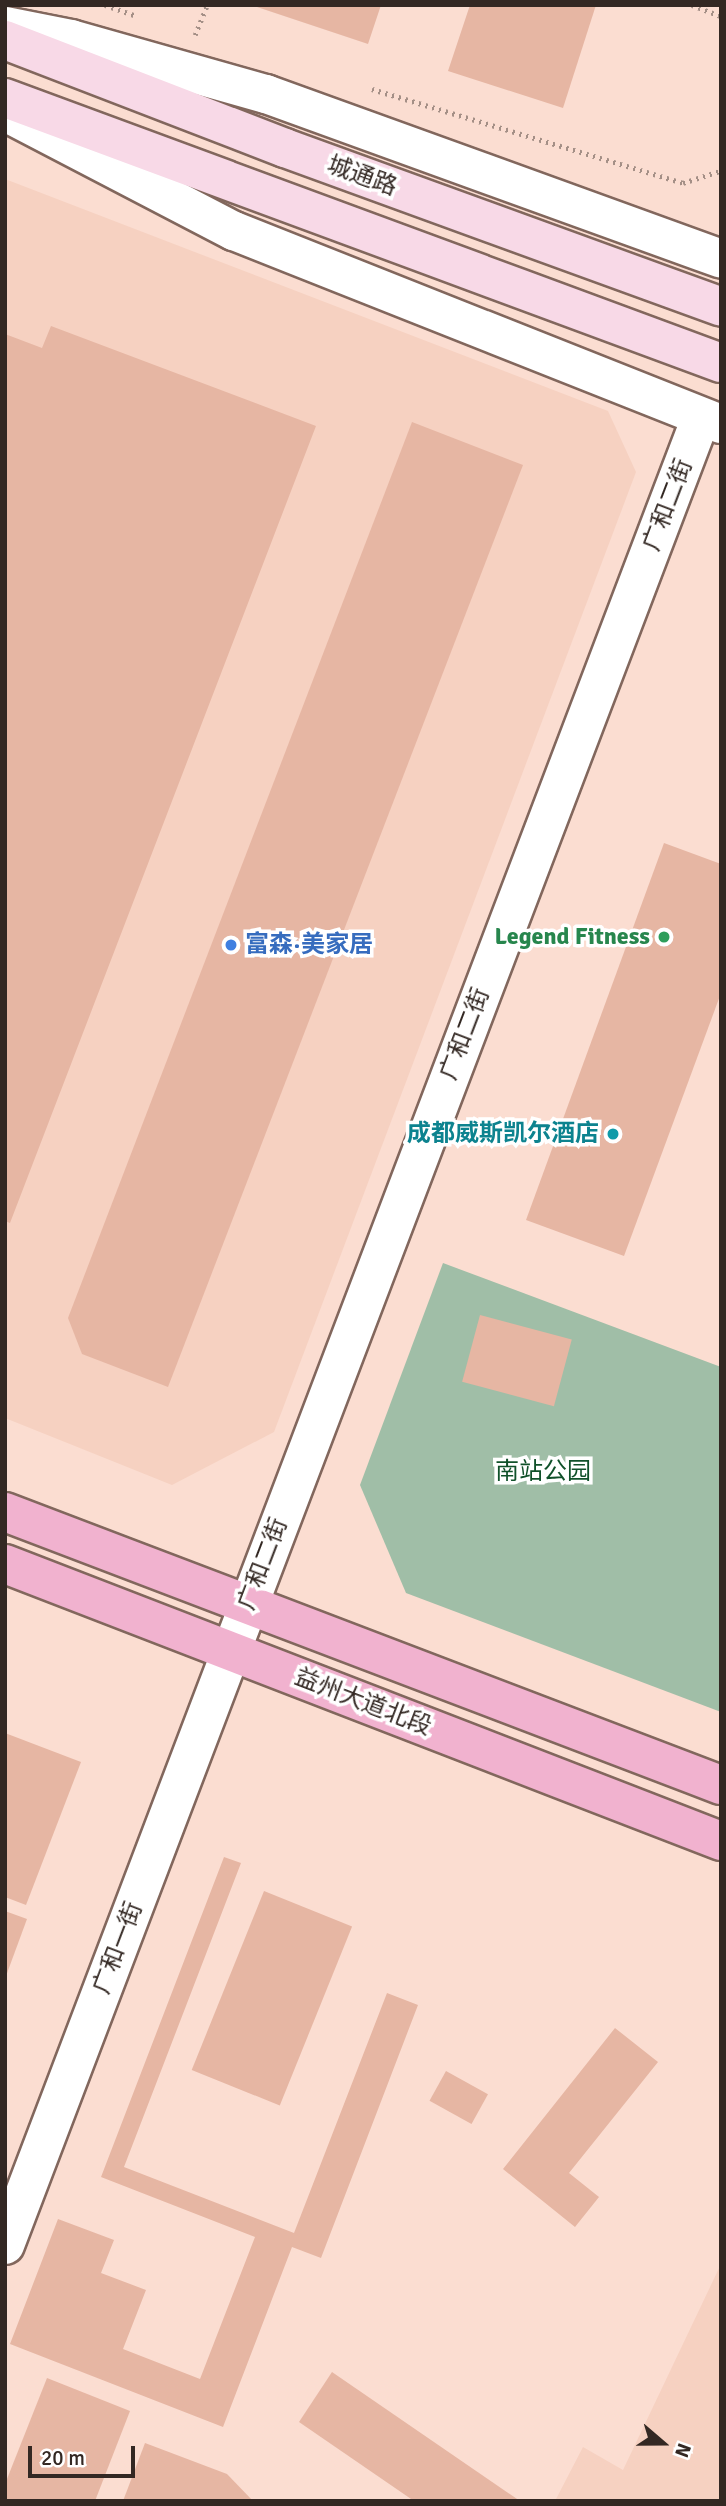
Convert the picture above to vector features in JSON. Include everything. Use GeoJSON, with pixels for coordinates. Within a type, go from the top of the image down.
{"type":"FeatureCollection","features":[{"type":"Feature","properties":{"kind":"main road","name":"城通路"},"geometry":{"type":"LineString","coordinates":[[5,40],[285,148],[721,307]]}},
{"type":"Feature","properties":{"kind":"main road"},"geometry":{"type":"LineString","coordinates":[[5,98],[721,363]]}},
{"type":"Feature","properties":{"kind":"main road","name":"益州大道北段"},"geometry":{"type":"LineString","coordinates":[[5,1512],[721,1785]]}},
{"type":"Feature","properties":{"kind":"main road","name":"益州大道北段"},"geometry":{"type":"LineString","coordinates":[[5,1564],[721,1841]]}},
{"type":"Feature","properties":{"kind":"street"},"geometry":{"type":"LineString","coordinates":[[5,26],[71,39],[266,94],[721,259]]}},
{"type":"Feature","properties":{"kind":"street"},"geometry":{"type":"LineString","coordinates":[[5,112],[234,231],[711,421]]}},
{"type":"Feature","properties":{"kind":"street","name":"广和二街"},"geometry":{"type":"LineString","coordinates":[[230,1651],[711,421]]}},
{"type":"Feature","properties":{"kind":"street","name":"广和一街"},"geometry":{"type":"LineString","coordinates":[[5,2245],[230,1651]]}},
{"type":"Feature","properties":{"kind":"path"},"geometry":{"type":"LineString","coordinates":[[105,5],[144,18]]}},
{"type":"Feature","properties":{"kind":"path"},"geometry":{"type":"LineString","coordinates":[[184,31],[197,35],[206,5]]}},
{"type":"Feature","properties":{"kind":"path"},"geometry":{"type":"LineString","coordinates":[[692,5],[721,16]]}},
{"type":"Feature","properties":{"kind":"path"},"geometry":{"type":"LineString","coordinates":[[367,88],[683,183],[721,171]]}},
{"type":"Feature","properties":{"kind":"shaded area","name":"富森·美家居"},"geometry":{"type":"Polygon","coordinates":[[[5,179],[608,411],[636,472],[274,1432],[172,1485],[5,1418],[5,179]]]}},
{"type":"Feature","properties":{"kind":"shaded area"},"geometry":{"type":"Polygon","coordinates":[[[721,2264],[721,2501],[555,2501],[583,2447],[623,2470],[721,2264]]]}},
{"type":"Feature","properties":{"kind":"green space","name":"南站公园"},"geometry":{"type":"Polygon","coordinates":[[[443,1263],[721,1367],[721,1712],[406,1593],[360,1485],[443,1263]]]}},
{"type":"Feature","properties":{"kind":"building"},"geometry":{"type":"Polygon","coordinates":[[[251,5],[381,5],[368,44],[251,5]]]}},
{"type":"Feature","properties":{"kind":"building"},"geometry":{"type":"Polygon","coordinates":[[[470,5],[596,5],[563,108],[448,71],[470,5]]]}},
{"type":"Feature","properties":{"kind":"building"},"geometry":{"type":"Polygon","coordinates":[[[51,326],[316,426],[10,1223],[5,1221],[5,334],[42,348],[51,326]]]}},
{"type":"Feature","properties":{"kind":"building"},"geometry":{"type":"Polygon","coordinates":[[[412,422],[523,465],[168,1387],[82,1354],[68,1318],[412,422]]]}},
{"type":"Feature","properties":{"kind":"building"},"geometry":{"type":"Polygon","coordinates":[[[664,843],[721,864],[721,993],[624,1256],[526,1220],[664,843]]]}},
{"type":"Feature","properties":{"kind":"building"},"geometry":{"type":"Polygon","coordinates":[[[480,1315],[572,1340],[554,1406],[462,1382],[480,1315]]]}},
{"type":"Feature","properties":{"kind":"building"},"geometry":{"type":"Polygon","coordinates":[[[5,1733],[81,1762],[26,1905],[5,1897],[5,1733]]]}},
{"type":"Feature","properties":{"kind":"building"},"geometry":{"type":"Polygon","coordinates":[[[224,1857],[241,1863],[124,2167],[294,2233],[387,1993],[418,2005],[321,2258],[292,2247],[223,2427],[10,2344],[58,2219],[114,2240],[101,2273],[146,2290],[123,2349],[200,2379],[255,2237],[101,2177],[224,1857]]]}},
{"type":"Feature","properties":{"kind":"building"},"geometry":{"type":"Polygon","coordinates":[[[264,1891],[352,1927],[280,2106],[192,2070],[264,1891]]]}},
{"type":"Feature","properties":{"kind":"building"},"geometry":{"type":"Polygon","coordinates":[[[5,1911],[27,1919],[6,1976],[5,1976],[5,1911]]]}},
{"type":"Feature","properties":{"kind":"building"},"geometry":{"type":"Polygon","coordinates":[[[615,2028],[658,2062],[569,2173],[599,2197],[575,2227],[503,2169],[615,2028]]]}},
{"type":"Feature","properties":{"kind":"building"},"geometry":{"type":"Polygon","coordinates":[[[446,2071],[488,2094],[471,2124],[430,2101],[446,2071]]]}},
{"type":"Feature","properties":{"kind":"building"},"geometry":{"type":"Polygon","coordinates":[[[332,2372],[520,2501],[414,2501],[299,2422],[332,2372]]]}},
{"type":"Feature","properties":{"kind":"building"},"geometry":{"type":"Polygon","coordinates":[[[47,2378],[130,2411],[95,2501],[5,2501],[5,2484],[47,2378]]]}},
{"type":"Feature","properties":{"kind":"building"},"geometry":{"type":"Polygon","coordinates":[[[145,2443],[227,2474],[253,2501],[123,2501],[145,2443]]]}},
{"type":"Feature","properties":{"kind":"place","name":"Legend Fitness"},"geometry":{"type":"Point","coordinates":[664,937]}},
{"type":"Feature","properties":{"kind":"place","name":"富森·美家居"},"geometry":{"type":"Point","coordinates":[231,945]}},
{"type":"Feature","properties":{"kind":"place","name":"成都威斯凯尔酒店"},"geometry":{"type":"Point","coordinates":[613,1134]}}]}
